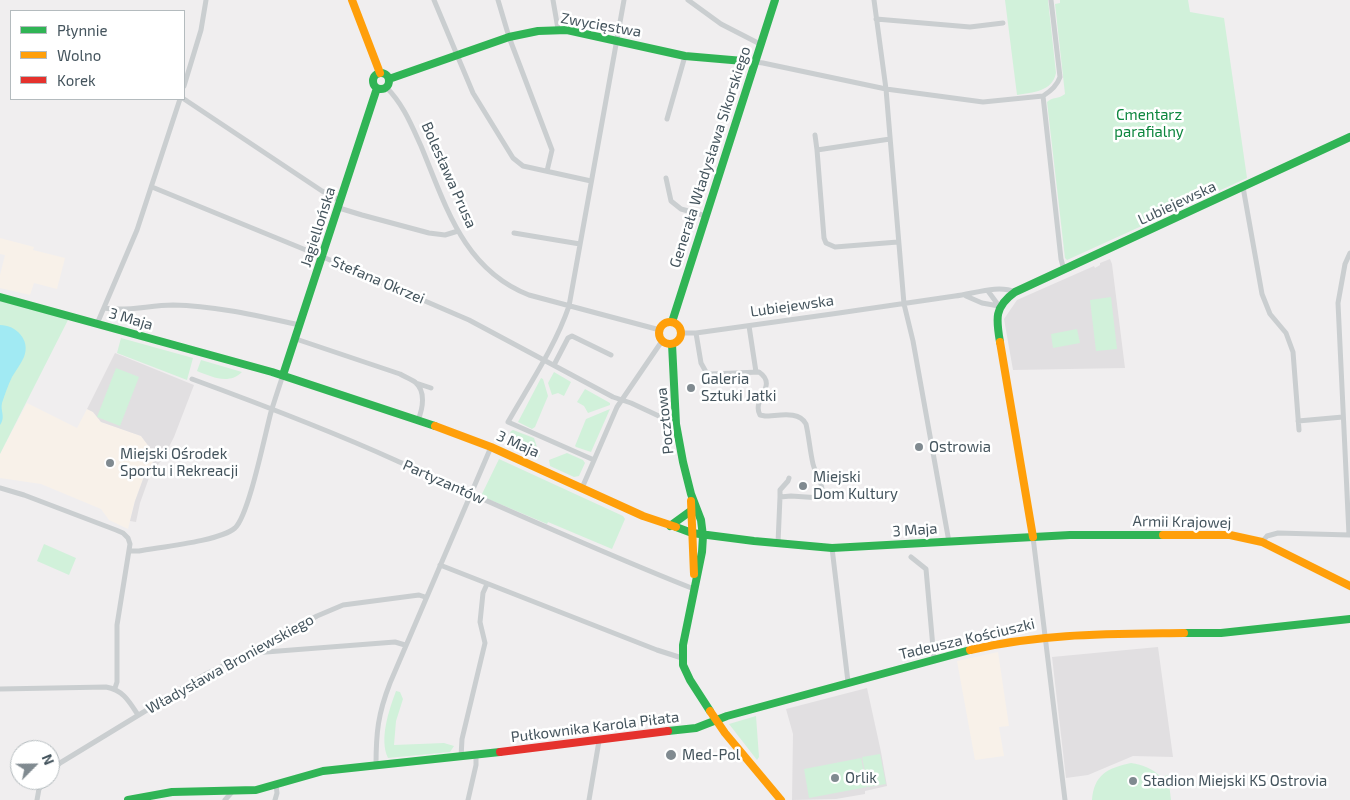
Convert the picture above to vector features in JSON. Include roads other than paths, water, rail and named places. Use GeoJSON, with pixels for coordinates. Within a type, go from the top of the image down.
{"type":"FeatureCollection","features":[{"type":"Feature","properties":{"kind":"street"},"geometry":{"type":"LineString","coordinates":[[185,83],[201,30],[206,0]]}},
{"type":"Feature","properties":{"kind":"street"},"geometry":{"type":"LineString","coordinates":[[352,0],[380,73],[385,74],[388,83],[380,89],[377,88],[373,80],[380,73]]}},
{"type":"Feature","properties":{"kind":"street"},"geometry":{"type":"LineString","coordinates":[[434,0],[473,93],[513,158],[523,166],[591,181]]}},
{"type":"Feature","properties":{"kind":"street"},"geometry":{"type":"LineString","coordinates":[[498,0],[508,38],[552,150],[547,171]]}},
{"type":"Feature","properties":{"kind":"street"},"geometry":{"type":"LineString","coordinates":[[554,0],[558,29]]}},
{"type":"Feature","properties":{"kind":"street"},"geometry":{"type":"LineString","coordinates":[[594,460],[508,422],[544,360],[569,306],[624,0]]}},
{"type":"Feature","properties":{"kind":"street"},"geometry":{"type":"LineString","coordinates":[[688,0],[720,24],[760,44]]}},
{"type":"Feature","properties":{"kind":"street","name":"Generała Władysława Sikorskiego"},"geometry":{"type":"LineString","coordinates":[[672,322],[775,0]]}},
{"type":"Feature","properties":{"kind":"street"},"geometry":{"type":"LineString","coordinates":[[874,0],[886,89],[904,304],[913,341],[949,542]]}},
{"type":"Feature","properties":{"kind":"street"},"geometry":{"type":"LineString","coordinates":[[755,62],[886,89],[983,102],[1043,96],[1052,90],[1060,77],[1051,0]]}},
{"type":"Feature","properties":{"kind":"street"},"geometry":{"type":"LineString","coordinates":[[876,18],[970,27],[1003,23]]}},
{"type":"Feature","properties":{"kind":"street","name":"Zwycięstwa"},"geometry":{"type":"LineString","coordinates":[[388,83],[523,33],[558,29],[685,56],[755,62]]}},
{"type":"Feature","properties":{"kind":"street"},"geometry":{"type":"LineString","coordinates":[[667,119],[685,56]]}},
{"type":"Feature","properties":{"kind":"street","name":"Bolesława Prusa"},"geometry":{"type":"LineString","coordinates":[[388,83],[407,115],[458,231],[469,250],[482,264],[505,283],[529,296],[660,330]]}},
{"type":"Feature","properties":{"kind":"street","name":"Jagiellońska"},"geometry":{"type":"LineString","coordinates":[[284,375],[377,88]]}},
{"type":"Feature","properties":{"kind":"street"},"geometry":{"type":"LineString","coordinates":[[1043,96],[1061,259],[1064,271]]}},
{"type":"Feature","properties":{"kind":"street"},"geometry":{"type":"LineString","coordinates":[[97,324],[132,243],[182,100]]}},
{"type":"Feature","properties":{"kind":"street"},"geometry":{"type":"LineString","coordinates":[[184,100],[340,204],[362,215],[429,233],[445,235],[458,231]]}},
{"type":"Feature","properties":{"kind":"street"},"geometry":{"type":"LineString","coordinates":[[815,135],[826,243],[835,247],[898,242]]}},
{"type":"Feature","properties":{"kind":"street","name":"Lubiejewska"},"geometry":{"type":"LineString","coordinates":[[965,296],[982,303],[999,306],[1015,292],[1350,138]]}},
{"type":"Feature","properties":{"kind":"street"},"geometry":{"type":"LineString","coordinates":[[816,150],[890,139]]}},
{"type":"Feature","properties":{"kind":"street"},"geometry":{"type":"LineString","coordinates":[[666,178],[671,201],[681,209],[706,216]]}},
{"type":"Feature","properties":{"kind":"street","name":"Stefana Okrzei"},"geometry":{"type":"LineString","coordinates":[[152,187],[323,257],[469,320],[612,397],[676,424]]}},
{"type":"Feature","properties":{"kind":"street"},"geometry":{"type":"LineString","coordinates":[[1243,187],[1262,294],[1270,314],[1286,333],[1291,347],[1299,430]]}},
{"type":"Feature","properties":{"kind":"street"},"geometry":{"type":"LineString","coordinates":[[514,233],[580,244]]}},
{"type":"Feature","properties":{"kind":"street"},"geometry":{"type":"LineString","coordinates":[[1262,542],[1267,536],[1278,533],[1349,535],[1338,303],[1350,253]]}},
{"type":"Feature","properties":{"kind":"street","name":"Lubiejewska"},"geometry":{"type":"LineString","coordinates":[[681,334],[965,296],[1007,288],[1015,292]]}},
{"type":"Feature","properties":{"kind":"street"},"geometry":{"type":"LineString","coordinates":[[988,291],[999,306],[996,314],[997,324],[1028,500],[1065,800]]}},
{"type":"Feature","properties":{"kind":"street","name":"3 Maja"},"geometry":{"type":"LineString","coordinates":[[0,297],[284,375],[418,420],[491,447],[670,526],[704,536],[832,548],[1033,537]]}},
{"type":"Feature","properties":{"kind":"street"},"geometry":{"type":"LineString","coordinates":[[104,308],[122,310],[162,305],[203,306],[300,325]]}},
{"type":"Feature","properties":{"kind":"street"},"geometry":{"type":"LineString","coordinates":[[672,322],[679,326],[681,334],[678,340],[672,344],[662,341],[660,330],[664,324],[672,322]]}},
{"type":"Feature","properties":{"kind":"street"},"geometry":{"type":"LineString","coordinates":[[749,326],[756,372]]}},
{"type":"Feature","properties":{"kind":"street"},"geometry":{"type":"LineString","coordinates":[[696,333],[701,363],[706,372],[712,374],[756,372],[763,375],[767,383],[759,402],[758,411],[760,414],[765,416],[796,415],[804,420],[814,466],[822,485],[822,498],[780,497]]}},
{"type":"Feature","properties":{"kind":"street"},"geometry":{"type":"LineString","coordinates":[[554,366],[568,338],[572,336],[611,355]]}},
{"type":"Feature","properties":{"kind":"street"},"geometry":{"type":"LineString","coordinates":[[296,339],[398,374],[431,388]]}},
{"type":"Feature","properties":{"kind":"street"},"geometry":{"type":"LineString","coordinates":[[582,488],[622,400],[662,341]]}},
{"type":"Feature","properties":{"kind":"street","name":"Pocztowa"},"geometry":{"type":"LineString","coordinates":[[672,344],[676,424],[691,494],[695,580]]}},
{"type":"Feature","properties":{"kind":"street"},"geometry":{"type":"LineString","coordinates":[[129,551],[139,551],[207,538],[223,534],[234,528],[245,513],[272,409],[284,375]]}},
{"type":"Feature","properties":{"kind":"street","name":"Partyzantów"},"geometry":{"type":"LineString","coordinates":[[192,378],[394,459],[694,589]]}},
{"type":"Feature","properties":{"kind":"street"},"geometry":{"type":"LineString","coordinates":[[416,383],[423,399],[422,410],[418,420]]}},
{"type":"Feature","properties":{"kind":"street"},"geometry":{"type":"LineString","coordinates":[[1298,421],[1343,417]]}},
{"type":"Feature","properties":{"kind":"street"},"geometry":{"type":"LineString","coordinates":[[376,766],[376,730],[380,710],[425,597],[491,447]]}},
{"type":"Feature","properties":{"kind":"street"},"geometry":{"type":"LineString","coordinates":[[778,543],[780,490],[789,478]]}},
{"type":"Feature","properties":{"kind":"street"},"geometry":{"type":"LineString","coordinates":[[0,488],[78,514],[123,533],[128,538],[130,544],[117,625],[117,682],[115,688]]}},
{"type":"Feature","properties":{"kind":"street","name":"Pocztowa"},"geometry":{"type":"LineString","coordinates":[[691,494],[701,520],[704,536]]}},
{"type":"Feature","properties":{"kind":"street"},"geometry":{"type":"LineString","coordinates":[[670,526],[692,510]]}},
{"type":"Feature","properties":{"kind":"street","name":"Armii Krajowej"},"geometry":{"type":"LineString","coordinates":[[1033,537],[1207,534],[1239,536],[1262,542],[1350,586]]}},
{"type":"Feature","properties":{"kind":"street"},"geometry":{"type":"LineString","coordinates":[[704,536],[682,658],[685,670],[733,744],[781,800]]}},
{"type":"Feature","properties":{"kind":"street"},"geometry":{"type":"LineString","coordinates":[[832,548],[848,682]]}},
{"type":"Feature","properties":{"kind":"street"},"geometry":{"type":"LineString","coordinates":[[911,558],[926,569],[934,659]]}},
{"type":"Feature","properties":{"kind":"street"},"geometry":{"type":"LineString","coordinates":[[440,565],[657,650],[682,658]]}},
{"type":"Feature","properties":{"kind":"street"},"geometry":{"type":"LineString","coordinates":[[461,757],[462,739],[485,643],[480,622],[483,593],[487,584]]}},
{"type":"Feature","properties":{"kind":"street","name":"Władysława Broniewskiego"},"geometry":{"type":"LineString","coordinates":[[60,763],[206,674],[250,653],[317,616],[343,605],[419,595],[425,597]]}},
{"type":"Feature","properties":{"kind":"street","name":"Tadeusza Kościuszki"},"geometry":{"type":"LineString","coordinates":[[716,720],[934,659],[987,646],[1044,636],[1106,633],[1221,633],[1350,619]]}},
{"type":"Feature","properties":{"kind":"street"},"geometry":{"type":"LineString","coordinates":[[250,653],[395,642],[405,645]]}},
{"type":"Feature","properties":{"kind":"street"},"geometry":{"type":"LineString","coordinates":[[0,689],[106,686],[115,688],[125,695],[138,715]]}},
{"type":"Feature","properties":{"kind":"street","name":"Pułkownika Karola Piłata"},"geometry":{"type":"LineString","coordinates":[[128,800],[172,792],[256,790],[323,771],[476,756],[599,741],[696,728],[716,720]]}},
{"type":"Feature","properties":{"kind":"street"},"geometry":{"type":"LineString","coordinates":[[589,800],[599,741]]}},
{"type":"Feature","properties":{"kind":"street"},"geometry":{"type":"LineString","coordinates":[[468,800],[476,765],[476,756]]}},
{"type":"Feature","properties":{"kind":"street"},"geometry":{"type":"LineString","coordinates":[[275,800],[277,794],[276,785]]}},
{"type":"Feature","properties":{"kind":"street"},"geometry":{"type":"LineString","coordinates":[[225,800],[232,792]]}},
{"type":"Feature","properties":{"kind":"water"},"geometry":{"type":"Polygon","coordinates":[[[0,325],[11,328],[21,335],[24,339],[26,351],[4,396],[2,403],[3,419],[0,425],[0,325]]]}},
{"type":"Feature","properties":{"kind":"place","name":"Galeria Sztuki Jatki"},"geometry":{"type":"Point","coordinates":[691,388]}},
{"type":"Feature","properties":{"kind":"place","name":"Ostrowia"},"geometry":{"type":"Point","coordinates":[919,447]}},
{"type":"Feature","properties":{"kind":"place","name":"Miejski Ośrodek Sportu i Rekreacji"},"geometry":{"type":"Point","coordinates":[110,463]}},
{"type":"Feature","properties":{"kind":"place","name":"Miejski Dom Kultury"},"geometry":{"type":"Point","coordinates":[803,486]}},
{"type":"Feature","properties":{"kind":"place","name":"Med-Pol"},"geometry":{"type":"Point","coordinates":[671,755]}},
{"type":"Feature","properties":{"kind":"place","name":"Orlik"},"geometry":{"type":"Point","coordinates":[835,778]}},
{"type":"Feature","properties":{"kind":"place","name":"Stadion Miejski KS Ostrovia"},"geometry":{"type":"Point","coordinates":[1133,781]}},
{"type":"Feature","properties":{"kind":"park label","name":"Cmentarz parafialny"},"geometry":{"type":"Point","coordinates":[1149,124]}}]}
